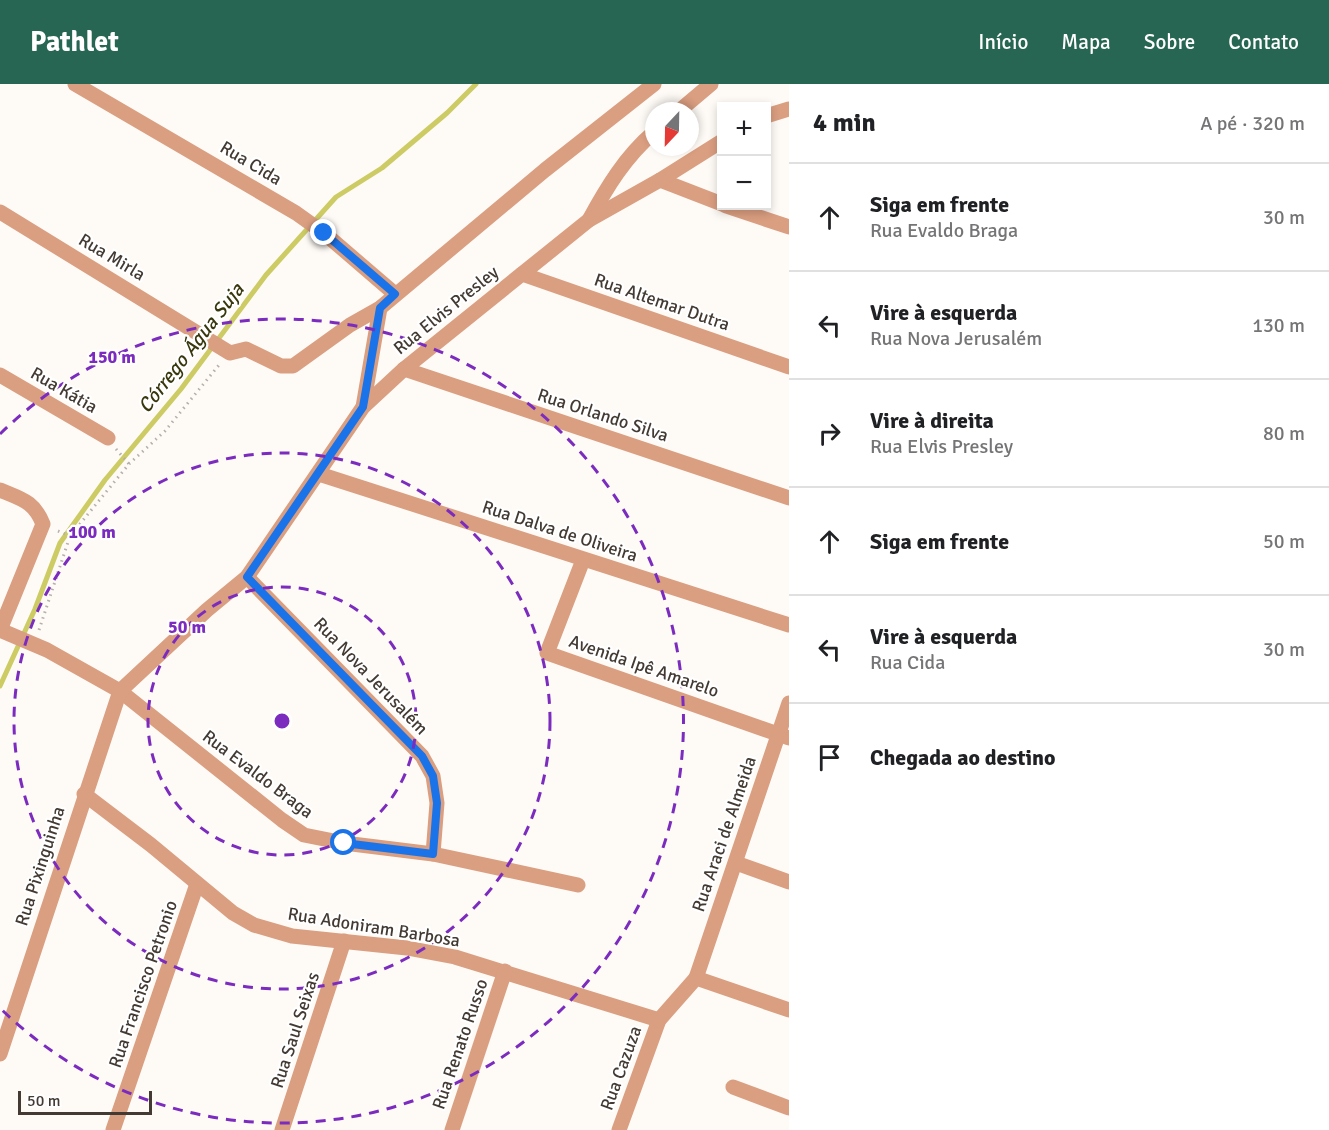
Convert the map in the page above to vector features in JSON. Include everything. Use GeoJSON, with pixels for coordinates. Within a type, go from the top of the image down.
{"type":"FeatureCollection","features":[{"type":"Feature","properties":{"kind":"street","name":"Rua Cida"},"geometry":{"type":"LineString","coordinates":[[75,84],[296,213],[324,233],[395,294]]}},
{"type":"Feature","properties":{"kind":"street"},"geometry":{"type":"LineString","coordinates":[[227,351],[246,349],[281,366],[293,366],[341,331],[380,308],[545,170],[654,84]]}},
{"type":"Feature","properties":{"kind":"street"},"geometry":{"type":"LineString","coordinates":[[690,102],[711,84]]}},
{"type":"Feature","properties":{"kind":"street"},"geometry":{"type":"LineString","coordinates":[[771,114],[789,109]]}},
{"type":"Feature","properties":{"kind":"street"},"geometry":{"type":"LineString","coordinates":[[589,220],[614,176],[645,139]]}},
{"type":"Feature","properties":{"kind":"street","name":"Rua Elvis Presley"},"geometry":{"type":"LineString","coordinates":[[120,691],[207,610],[247,577],[363,407],[404,369],[589,220],[717,144]]}},
{"type":"Feature","properties":{"kind":"street"},"geometry":{"type":"LineString","coordinates":[[660,180],[717,202]]}},
{"type":"Feature","properties":{"kind":"street"},"geometry":{"type":"LineString","coordinates":[[739,210],[789,227]]}},
{"type":"Feature","properties":{"kind":"street","name":"Rua Mirla"},"geometry":{"type":"LineString","coordinates":[[0,212],[227,351]]}},
{"type":"Feature","properties":{"kind":"street","name":"Rua Altemar Dutra"},"geometry":{"type":"LineString","coordinates":[[522,274],[789,367]]}},
{"type":"Feature","properties":{"kind":"street"},"geometry":{"type":"LineString","coordinates":[[363,407],[380,308]]}},
{"type":"Feature","properties":{"kind":"street","name":"Rua Orlando Silva"},"geometry":{"type":"LineString","coordinates":[[404,369],[789,498]]}},
{"type":"Feature","properties":{"kind":"street","name":"Rua Kátia"},"geometry":{"type":"LineString","coordinates":[[0,375],[108,438]]}},
{"type":"Feature","properties":{"kind":"street","name":"Rua Dalva de Oliveira"},"geometry":{"type":"LineString","coordinates":[[319,474],[789,625]]}},
{"type":"Feature","properties":{"kind":"street"},"geometry":{"type":"LineString","coordinates":[[0,490],[29,502],[38,511],[43,524],[2,631]]}},
{"type":"Feature","properties":{"kind":"street","name":"Avenida Ipê Amarelo"},"geometry":{"type":"LineString","coordinates":[[583,560],[547,653],[784,736]]}},
{"type":"Feature","properties":{"kind":"street","name":"Rua Nova Jerusalém"},"geometry":{"type":"LineString","coordinates":[[247,577],[422,756],[433,776],[437,803],[433,854]]}},
{"type":"Feature","properties":{"kind":"street","name":"Rua Evaldo Braga"},"geometry":{"type":"LineString","coordinates":[[2,631],[37,645],[120,691],[304,835],[344,843],[433,854],[578,885]]}},
{"type":"Feature","properties":{"kind":"street","name":"Rua Pixinguinha"},"geometry":{"type":"LineString","coordinates":[[0,1054],[84,794],[120,691]]}},
{"type":"Feature","properties":{"kind":"street","name":"Rua Araci de Almeida"},"geometry":{"type":"LineString","coordinates":[[696,978],[784,736],[789,703]]}},
{"type":"Feature","properties":{"kind":"street","name":"Rua Adoniram Barbosa"},"geometry":{"type":"LineString","coordinates":[[84,794],[151,845],[233,914],[254,926],[292,936],[407,948],[455,957],[659,1020]]}},
{"type":"Feature","properties":{"kind":"street"},"geometry":{"type":"LineString","coordinates":[[736,863],[789,882]]}},
{"type":"Feature","properties":{"kind":"street","name":"Rua Francisco Petronio"},"geometry":{"type":"LineString","coordinates":[[113,1130],[197,884]]}},
{"type":"Feature","properties":{"kind":"street","name":"Rua Saul Seixas"},"geometry":{"type":"LineString","coordinates":[[282,1130],[344,941]]}},
{"type":"Feature","properties":{"kind":"street","name":"Rua Renato Russo"},"geometry":{"type":"LineString","coordinates":[[452,1130],[505,971]]}},
{"type":"Feature","properties":{"kind":"street"},"geometry":{"type":"LineString","coordinates":[[659,1020],[696,978],[789,1010]]}},
{"type":"Feature","properties":{"kind":"street","name":"Rua Cazuza"},"geometry":{"type":"LineString","coordinates":[[619,1130],[659,1020]]}},
{"type":"Feature","properties":{"kind":"street"},"geometry":{"type":"LineString","coordinates":[[733,1087],[789,1108]]}},
{"type":"Feature","properties":{"kind":"path"},"geometry":{"type":"LineString","coordinates":[[37,645],[69,535],[129,464],[165,431],[227,351]]}},
{"type":"Feature","properties":{"kind":"path"},"geometry":{"type":"LineString","coordinates":[[125,459],[129,464]]}},
{"type":"Feature","properties":{"kind":"waterway","name":"Córrego Água Suja"},"geometry":{"type":"LineString","coordinates":[[0,686],[35,609],[60,543],[105,480],[181,389],[266,275],[336,197],[382,168],[447,113],[476,84]]}},
{"type":"Feature","properties":{"kind":"route"},"geometry":{"type":"LineString","coordinates":[[324,233],[395,294],[380,308],[363,407],[247,577],[422,756],[433,776],[437,803],[433,854],[344,843]]}}]}
